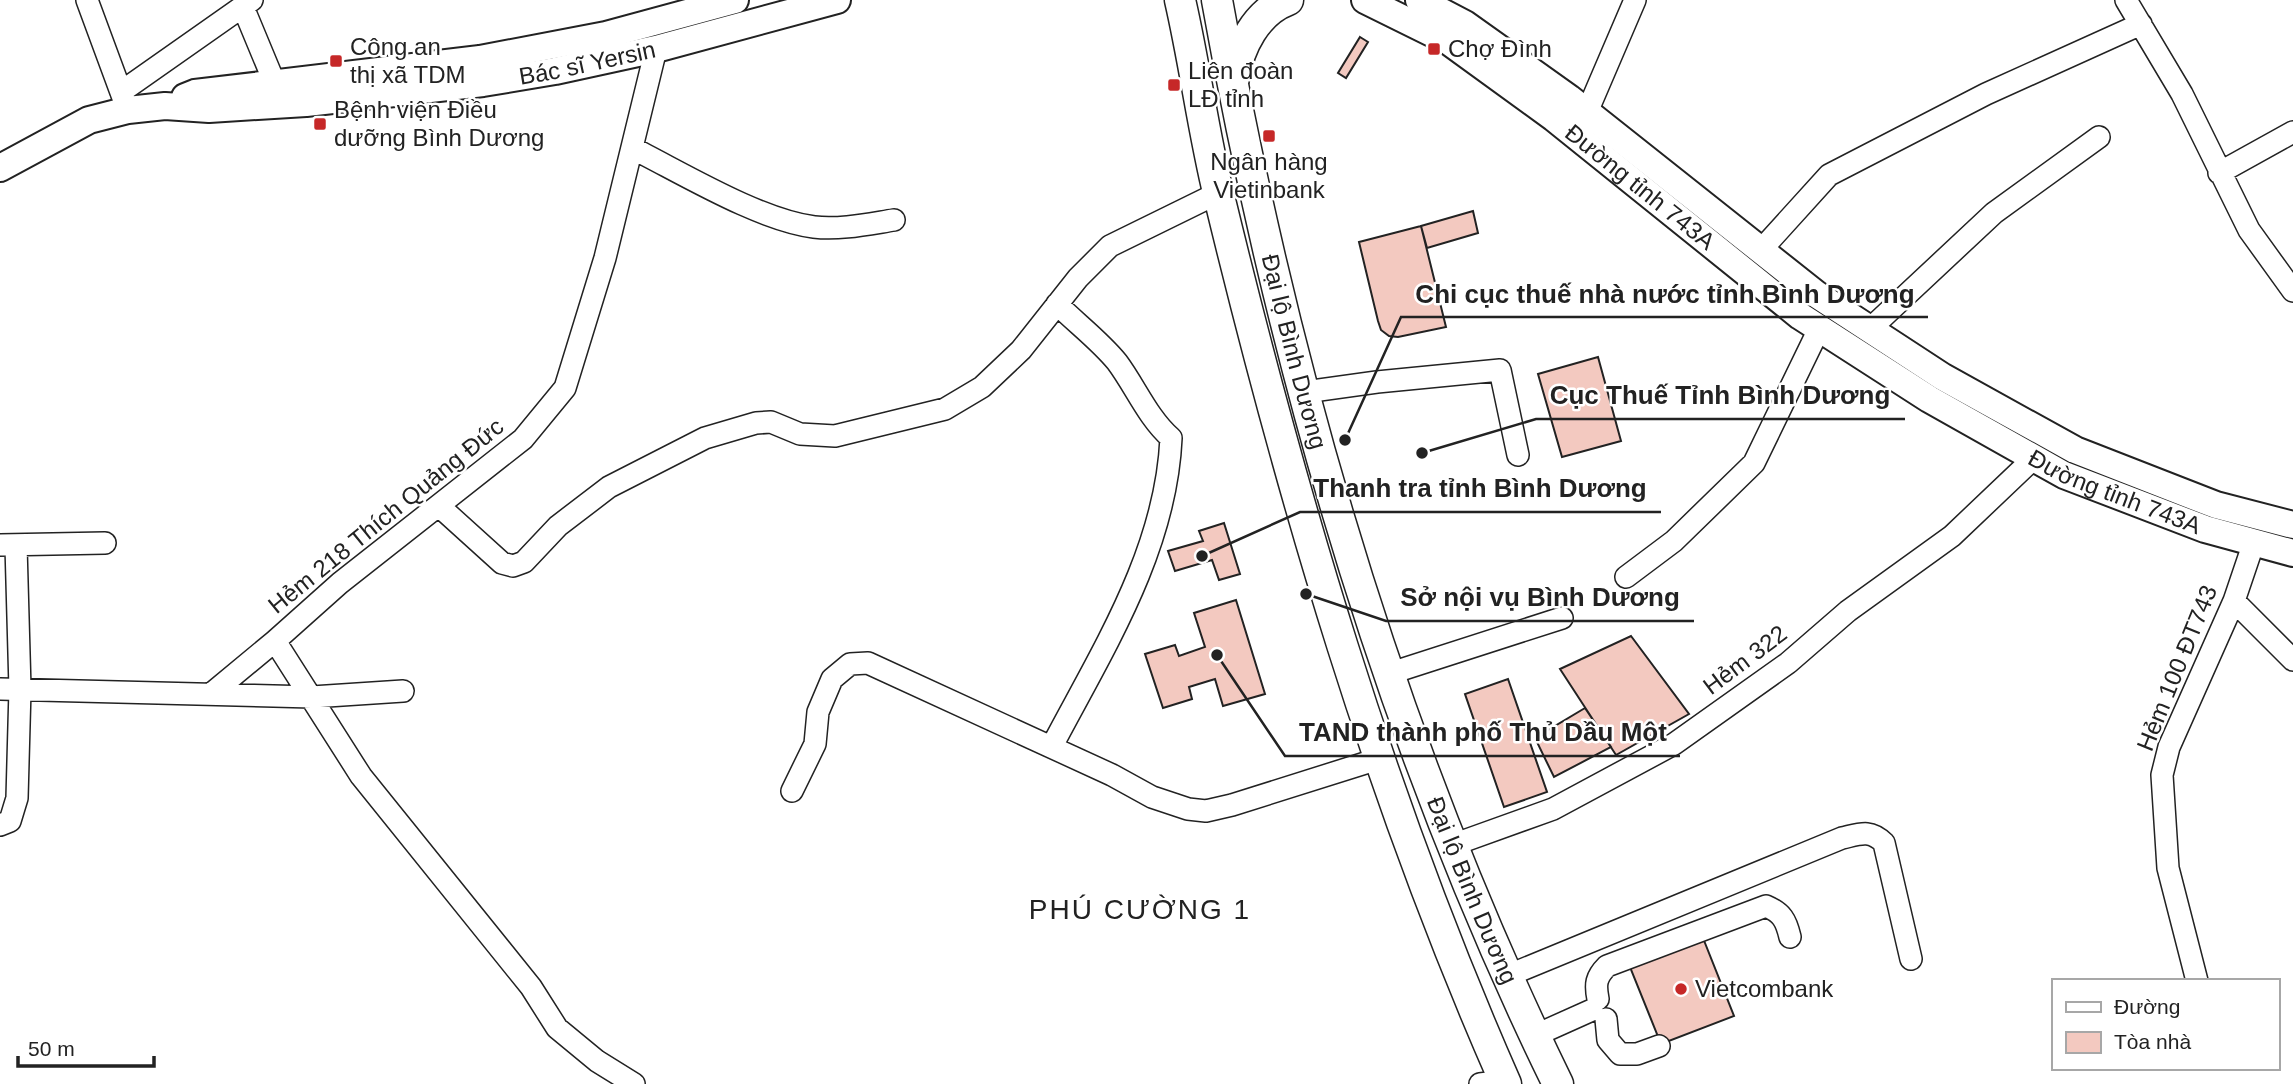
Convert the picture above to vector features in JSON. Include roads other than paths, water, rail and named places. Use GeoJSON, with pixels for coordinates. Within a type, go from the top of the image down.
{"type":"FeatureCollection","features":[{"type":"Feature","properties":{"kind":"highway"},"geometry":{"type":"LineString","coordinates":[[1166,0],[1183,12]]}},
{"type":"Feature","properties":{"kind":"highway","name":"Đại lộ Bình Dương"},"geometry":{"type":"LineString","coordinates":[[1217,0],[1255,192],[1306,392],[1388,674],[1450,846],[1558,1084]]}},
{"type":"Feature","properties":{"kind":"highway"},"geometry":{"type":"LineString","coordinates":[[1234,82],[1240,54],[1253,29],[1270,10],[1288,0]]}},
{"type":"Feature","properties":{"kind":"highway","name":"Đại lộ Bình Dương"},"geometry":{"type":"LineString","coordinates":[[1183,12],[1218,193],[1281,435],[1378,759],[1497,1083]]}},
{"type":"Feature","properties":{"kind":"highway"},"geometry":{"type":"LineString","coordinates":[[1378,759],[1414,747]]}},
{"type":"Feature","properties":{"kind":"main road","name":"Bác sĩ Yersin"},"geometry":{"type":"LineString","coordinates":[[482,71],[606,34],[735,0]]}},
{"type":"Feature","properties":{"kind":"main road","name":"Bác sĩ Yersin"},"geometry":{"type":"LineString","coordinates":[[0,168],[125,101],[209,109],[482,71],[555,71],[656,48],[788,5],[837,0]]}},
{"type":"Feature","properties":{"kind":"main road","name":"Đường tỉnh 743A"},"geometry":{"type":"LineString","coordinates":[[1365,0],[1448,41],[1570,109],[1761,250],[1816,294],[1943,377],[2075,450],[2216,505],[2293,525]]}},
{"type":"Feature","properties":{"kind":"main road","name":"Đường tỉnh 743A"},"geometry":{"type":"LineString","coordinates":[[1422,1],[1465,24],[1570,109],[1819,329],[1929,399],[2064,475],[2205,528],[2293,553]]}},
{"type":"Feature","properties":{"kind":"main road"},"geometry":{"type":"LineString","coordinates":[[655,22],[656,48]]}},
{"type":"Feature","properties":{"kind":"main road","name":"Bác sĩ Yersin"},"geometry":{"type":"LineString","coordinates":[[164,106],[195,93],[275,84],[372,85]]}},
{"type":"Feature","properties":{"kind":"street"},"geometry":{"type":"LineString","coordinates":[[87,0],[125,101],[248,3],[275,84]]}},
{"type":"Feature","properties":{"kind":"street"},"geometry":{"type":"LineString","coordinates":[[1570,109],[1635,0]]}},
{"type":"Feature","properties":{"kind":"street"},"geometry":{"type":"LineString","coordinates":[[2126,0],[2182,94],[2249,230],[2293,291]]}},
{"type":"Feature","properties":{"kind":"street"},"geometry":{"type":"LineString","coordinates":[[1761,250],[1829,175],[1986,94],[2141,24]]}},
{"type":"Feature","properties":{"kind":"street","name":"Hẻm 218 Thích Quảng Đức"},"geometry":{"type":"LineString","coordinates":[[633,1084],[597,1061],[557,1028],[523,976],[361,776],[275,641],[340,583],[523,439],[565,388],[605,258],[656,48]]}},
{"type":"Feature","properties":{"kind":"street"},"geometry":{"type":"LineString","coordinates":[[2219,173],[2293,132]]}},
{"type":"Feature","properties":{"kind":"street"},"geometry":{"type":"LineString","coordinates":[[1870,329],[1993,214],[2099,137]]}},
{"type":"Feature","properties":{"kind":"street"},"geometry":{"type":"LineString","coordinates":[[632,148],[735,199],[814,227],[859,226],[894,220]]}},
{"type":"Feature","properties":{"kind":"street"},"geometry":{"type":"LineString","coordinates":[[439,506],[502,563],[513,566],[524,562],[558,526],[609,487],[705,438],[755,422],[771,422],[800,434],[835,436],[945,409],[982,387],[1021,350],[1078,278],[1110,246],[1218,193]]}},
{"type":"Feature","properties":{"kind":"street"},"geometry":{"type":"LineString","coordinates":[[1052,746],[1146,563],[1168,481],[1171,438],[1156,425],[1148,407],[1115,359],[1057,304]]}},
{"type":"Feature","properties":{"kind":"street"},"geometry":{"type":"LineString","coordinates":[[1626,577],[1674,541],[1754,463],[1819,329]]}},
{"type":"Feature","properties":{"kind":"street"},"geometry":{"type":"LineString","coordinates":[[1306,392],[1500,370],[1518,455]]}},
{"type":"Feature","properties":{"kind":"street","name":"Hẻm 322"},"geometry":{"type":"LineString","coordinates":[[1450,846],[1553,809],[1674,744],[1788,663],[1848,611],[1952,536],[2034,458]]}},
{"type":"Feature","properties":{"kind":"street","name":"Hẻm 100 ĐT743"},"geometry":{"type":"LineString","coordinates":[[2196,979],[2168,868],[2162,775],[2169,747],[2234,601],[2254,542]]}},
{"type":"Feature","properties":{"kind":"street"},"geometry":{"type":"LineString","coordinates":[[0,825],[10,821],[16,798],[10,689],[8,546],[105,543]]}},
{"type":"Feature","properties":{"kind":"street"},"geometry":{"type":"LineString","coordinates":[[2234,601],[2293,660]]}},
{"type":"Feature","properties":{"kind":"street"},"geometry":{"type":"LineString","coordinates":[[1388,674],[1562,618]]}},
{"type":"Feature","properties":{"kind":"street"},"geometry":{"type":"LineString","coordinates":[[211,694],[275,641]]}},
{"type":"Feature","properties":{"kind":"street"},"geometry":{"type":"LineString","coordinates":[[792,791],[815,744],[818,712],[831,679],[849,664],[867,663],[884,668],[1052,746],[1152,797],[1188,809],[1206,811],[1378,759]]}},
{"type":"Feature","properties":{"kind":"street"},"geometry":{"type":"LineString","coordinates":[[10,689],[312,697],[403,691]]}},
{"type":"Feature","properties":{"kind":"street"},"geometry":{"type":"LineString","coordinates":[[1507,976],[1842,838],[1866,833],[1875,834],[1884,843],[1911,959]]}},
{"type":"Feature","properties":{"kind":"street"},"geometry":{"type":"LineString","coordinates":[[1658,1046],[1637,1054],[1620,1054],[1614,1051],[1599,1010],[1595,985],[1600,973],[1608,966],[1766,906],[1778,911],[1786,920],[1790,937]]}},
{"type":"Feature","properties":{"kind":"street"},"geometry":{"type":"LineString","coordinates":[[1534,1036],[1599,1010]]}},
{"type":"Feature","properties":{"kind":"place","name":"Chợ Đình"},"geometry":{"type":"Point","coordinates":[1434,49]}},
{"type":"Feature","properties":{"kind":"place","name":"Công an thị xã TDM"},"geometry":{"type":"Point","coordinates":[336,61]}},
{"type":"Feature","properties":{"kind":"place","name":"Liên đoàn LĐ tỉnh"},"geometry":{"type":"Point","coordinates":[1174,85]}},
{"type":"Feature","properties":{"kind":"place","name":"Bệnh viện Điều dưỡng Bình Dương"},"geometry":{"type":"Point","coordinates":[320,124]}},
{"type":"Feature","properties":{"kind":"place","name":"Ngân hàng Vietinbank"},"geometry":{"type":"Point","coordinates":[1269,136]}},
{"type":"Feature","properties":{"kind":"place","name":"Chi cục thuế nhà nước tỉnh Bình Dương"},"geometry":{"type":"Point","coordinates":[1345,440]}},
{"type":"Feature","properties":{"kind":"place","name":"Cục Thuế Tỉnh Bình Dương"},"geometry":{"type":"Point","coordinates":[1422,453]}},
{"type":"Feature","properties":{"kind":"place","name":"Thanh tra tỉnh Bình Dương"},"geometry":{"type":"Point","coordinates":[1202,556]}},
{"type":"Feature","properties":{"kind":"place","name":"Sở nội vụ Bình Dương"},"geometry":{"type":"Point","coordinates":[1306,594]}},
{"type":"Feature","properties":{"kind":"place","name":"TAND thành phố Thủ Dầu Một"},"geometry":{"type":"Point","coordinates":[1217,655]}},
{"type":"Feature","properties":{"kind":"place","name":"Vietcombank"},"geometry":{"type":"Point","coordinates":[1681,989]}},
{"type":"Feature","properties":{"kind":"district","name":"PHÚ CƯỜNG 1"},"geometry":{"type":"Point","coordinates":[1140,909]}}]}
